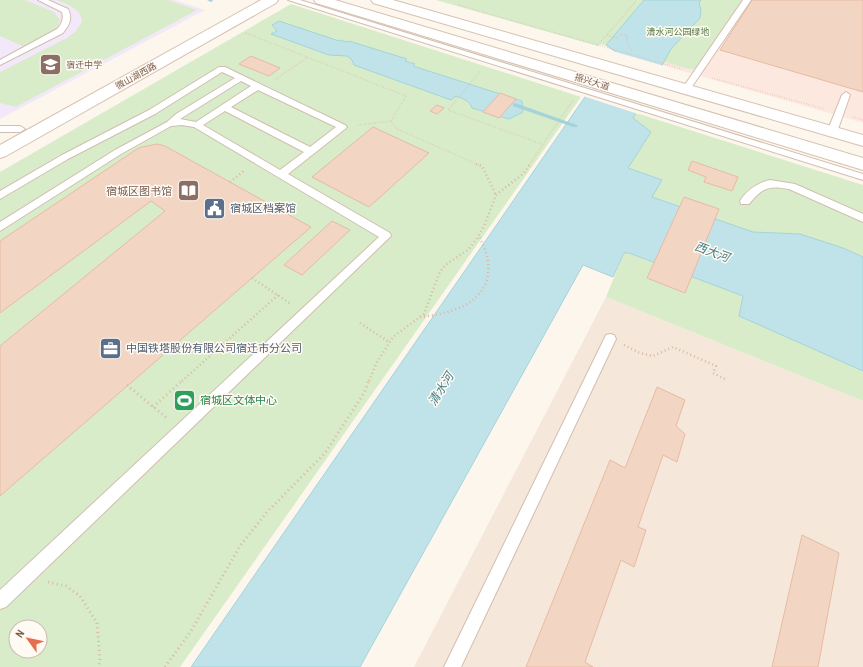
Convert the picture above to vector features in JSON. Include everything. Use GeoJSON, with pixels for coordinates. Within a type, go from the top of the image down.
{"type":"FeatureCollection","features":[{"type":"Feature","properties":{"kind":"main road","name":"微山湖西路"},"geometry":{"type":"LineString","coordinates":[[0,140],[254,0]]}},
{"type":"Feature","properties":{"kind":"main road","name":"微山湖西路"},"geometry":{"type":"LineString","coordinates":[[0,152],[271,0]]}},
{"type":"Feature","properties":{"kind":"main road","name":"振兴大道"},"geometry":{"type":"LineString","coordinates":[[321,0],[863,164]]}},
{"type":"Feature","properties":{"kind":"main road","name":"振兴大道"},"geometry":{"type":"LineString","coordinates":[[380,0],[863,141]]}},
{"type":"Feature","properties":{"kind":"main road"},"geometry":{"type":"LineString","coordinates":[[364,13],[361,9],[364,4],[370,1],[380,0]]}},
{"type":"Feature","properties":{"kind":"lane"},"geometry":{"type":"LineString","coordinates":[[0,63],[60,31],[65,25],[68,20],[65,11],[42,0]]}},
{"type":"Feature","properties":{"kind":"lane"},"geometry":{"type":"LineString","coordinates":[[292,0],[863,177]]}},
{"type":"Feature","properties":{"kind":"lane"},"geometry":{"type":"LineString","coordinates":[[686,89],[747,0]]}},
{"type":"Feature","properties":{"kind":"lane"},"geometry":{"type":"LineString","coordinates":[[0,196],[65,157],[152,112],[222,69],[342,127],[281,174]]}},
{"type":"Feature","properties":{"kind":"lane"},"geometry":{"type":"LineString","coordinates":[[0,227],[118,152],[170,124],[179,116],[241,78]]}},
{"type":"Feature","properties":{"kind":"lane"},"geometry":{"type":"LineString","coordinates":[[197,126],[225,107],[260,87]]}},
{"type":"Feature","properties":{"kind":"lane"},"geometry":{"type":"LineString","coordinates":[[832,132],[846,95]]}},
{"type":"Feature","properties":{"kind":"lane"},"geometry":{"type":"LineString","coordinates":[[225,107],[310,151]]}},
{"type":"Feature","properties":{"kind":"lane"},"geometry":{"type":"LineString","coordinates":[[0,601],[386,236],[197,126],[182,122],[170,124]]}},
{"type":"Feature","properties":{"kind":"lane"},"geometry":{"type":"LineString","coordinates":[[0,129],[20,129]]}},
{"type":"Feature","properties":{"kind":"lane"},"geometry":{"type":"LineString","coordinates":[[745,202],[756,188],[768,184],[779,184],[791,186],[863,218]]}},
{"type":"Feature","properties":{"kind":"lane"},"geometry":{"type":"LineString","coordinates":[[452,667],[610,339]]}},
{"type":"Feature","properties":{"kind":"path"},"geometry":{"type":"LineString","coordinates":[[598,45],[637,0]]}},
{"type":"Feature","properties":{"kind":"path"},"geometry":{"type":"LineString","coordinates":[[455,4],[863,120]]}},
{"type":"Feature","properties":{"kind":"path"},"geometry":{"type":"LineString","coordinates":[[244,32],[406,96],[391,121]]}},
{"type":"Feature","properties":{"kind":"path"},"geometry":{"type":"LineString","coordinates":[[607,34],[618,38],[621,34],[628,36],[626,38],[632,52]]}},
{"type":"Feature","properties":{"kind":"path"},"geometry":{"type":"LineString","coordinates":[[260,87],[308,58]]}},
{"type":"Feature","properties":{"kind":"path"},"geometry":{"type":"LineString","coordinates":[[470,84],[448,110],[542,144]]}},
{"type":"Feature","properties":{"kind":"path"},"geometry":{"type":"LineString","coordinates":[[165,667],[191,631],[240,546],[268,512],[325,453],[345,424],[364,392],[377,362],[389,342],[404,327],[424,314],[439,274],[445,265],[468,250],[484,226],[489,210],[496,196],[524,173],[562,116]]}},
{"type":"Feature","properties":{"kind":"path"},"geometry":{"type":"LineString","coordinates":[[342,127],[391,121]]}},
{"type":"Feature","properties":{"kind":"path"},"geometry":{"type":"LineString","coordinates":[[391,121],[397,129],[482,166],[496,196]]}},
{"type":"Feature","properties":{"kind":"path"},"geometry":{"type":"LineString","coordinates":[[419,317],[448,313],[468,304],[479,294],[487,280],[488,264],[479,235]]}},
{"type":"Feature","properties":{"kind":"path"},"geometry":{"type":"LineString","coordinates":[[252,278],[305,312]]}},
{"type":"Feature","properties":{"kind":"path"},"geometry":{"type":"LineString","coordinates":[[153,407],[278,295]]}},
{"type":"Feature","properties":{"kind":"path"},"geometry":{"type":"LineString","coordinates":[[360,323],[389,342]]}},
{"type":"Feature","properties":{"kind":"path"},"geometry":{"type":"LineString","coordinates":[[610,339],[649,355],[658,355],[667,347],[673,346],[716,366],[713,373],[725,379]]}},
{"type":"Feature","properties":{"kind":"path"},"geometry":{"type":"LineString","coordinates":[[127,385],[181,429]]}},
{"type":"Feature","properties":{"kind":"path"},"geometry":{"type":"LineString","coordinates":[[27,576],[66,586],[80,596],[97,623],[100,660],[98,667]]}},
{"type":"Feature","properties":{"kind":"shaded area","name":"宿迁中学"},"geometry":{"type":"Polygon","coordinates":[[[0,0],[175,0],[205,10],[0,119],[0,0]]]}},
{"type":"Feature","properties":{"kind":"shaded area"},"geometry":{"type":"Polygon","coordinates":[[[701,0],[863,0],[863,123],[662,65],[701,0]]]}},
{"type":"Feature","properties":{"kind":"shaded area"},"geometry":{"type":"Polygon","coordinates":[[[606,297],[863,401],[863,667],[414,667],[606,297]]]}},
{"type":"Feature","properties":{"kind":"green space"},"geometry":{"type":"Polygon","coordinates":[[[0,0],[25,0],[54,12],[60,20],[55,30],[50,34],[24,47],[0,36],[0,0]]]}},
{"type":"Feature","properties":{"kind":"green space","name":"宿迁中学"},"geometry":{"type":"Polygon","coordinates":[[[57,0],[168,0],[197,10],[16,107],[0,103],[0,72],[67,38],[76,31],[82,22],[77,10],[57,0]]]}},
{"type":"Feature","properties":{"kind":"green space","name":"清水河公园绿地"},"geometry":{"type":"Polygon","coordinates":[[[436,0],[742,0],[695,69],[689,69],[600,44],[598,46],[436,0]]]}},
{"type":"Feature","properties":{"kind":"green space","name":"宿城区文体中心"},"geometry":{"type":"Polygon","coordinates":[[[291,4],[581,97],[180,667],[0,667],[0,172],[291,4]]]}},
{"type":"Feature","properties":{"kind":"green space"},"geometry":{"type":"Polygon","coordinates":[[[636,113],[863,185],[863,401],[606,297],[624,253],[629,253],[649,261],[673,204],[651,197],[662,180],[628,168],[651,132],[633,119],[636,113]]]}},
{"type":"Feature","properties":{"kind":"water"},"geometry":{"type":"Polygon","coordinates":[[[644,0],[701,0],[699,3],[701,10],[700,18],[671,49],[633,118],[651,132],[628,168],[662,180],[652,197],[753,232],[800,234],[843,248],[863,257],[863,371],[739,316],[743,296],[629,253],[624,253],[613,277],[583,265],[360,667],[191,667],[616,52],[606,45],[644,0]]]}},
{"type":"Feature","properties":{"kind":"water"},"geometry":{"type":"Polygon","coordinates":[[[279,21],[339,41],[349,41],[407,59],[405,61],[415,64],[413,66],[522,101],[523,112],[509,119],[472,108],[468,102],[456,96],[451,100],[354,65],[352,60],[347,56],[329,55],[271,34],[277,31],[272,25],[279,21]]]}},
{"type":"Feature","properties":{"kind":"pier"},"geometry":{"type":"Polygon","coordinates":[[[609,50],[664,66],[638,114],[583,96],[613,52],[609,50]]]}},
{"type":"Feature","properties":{"kind":"building"},"geometry":{"type":"Polygon","coordinates":[[[752,0],[863,0],[863,92],[720,50],[752,0]]]}},
{"type":"Feature","properties":{"kind":"building"},"geometry":{"type":"Polygon","coordinates":[[[251,56],[280,68],[269,76],[239,64],[251,56]]]}},
{"type":"Feature","properties":{"kind":"building"},"geometry":{"type":"Polygon","coordinates":[[[500,93],[516,99],[499,118],[483,112],[500,93]]]}},
{"type":"Feature","properties":{"kind":"building"},"geometry":{"type":"Polygon","coordinates":[[[437,105],[444,108],[437,114],[430,111],[437,105]]]}},
{"type":"Feature","properties":{"kind":"building"},"geometry":{"type":"Polygon","coordinates":[[[373,127],[429,153],[369,207],[312,177],[373,127]]]}},
{"type":"Feature","properties":{"kind":"building"},"geometry":{"type":"Polygon","coordinates":[[[157,144],[165,146],[311,227],[0,496],[0,346],[165,211],[151,201],[0,313],[0,241],[137,149],[157,144]]]}},
{"type":"Feature","properties":{"kind":"building"},"geometry":{"type":"Polygon","coordinates":[[[692,161],[738,177],[732,191],[704,182],[706,177],[688,170],[692,161]]]}},
{"type":"Feature","properties":{"kind":"building"},"geometry":{"type":"Polygon","coordinates":[[[684,197],[719,209],[685,293],[647,278],[684,197]]]}},
{"type":"Feature","properties":{"kind":"building"},"geometry":{"type":"Polygon","coordinates":[[[332,221],[350,230],[302,275],[284,265],[332,221]]]}},
{"type":"Feature","properties":{"kind":"building"},"geometry":{"type":"Polygon","coordinates":[[[657,387],[685,400],[676,426],[685,434],[677,462],[663,455],[638,527],[646,530],[634,567],[621,560],[585,662],[593,667],[526,667],[610,460],[625,468],[657,387]]]}},
{"type":"Feature","properties":{"kind":"building"},"geometry":{"type":"Polygon","coordinates":[[[802,535],[839,553],[818,667],[772,667],[802,535]]]}},
{"type":"Feature","properties":{"kind":"waterway"},"geometry":{"type":"LineString","coordinates":[[515,105],[575,126]]}},
{"type":"Feature","properties":{"kind":"place","name":"宿迁中学"},"geometry":{"type":"Point","coordinates":[51,65]}},
{"type":"Feature","properties":{"kind":"place","name":"宿城区图书馆"},"geometry":{"type":"Point","coordinates":[188,191]}},
{"type":"Feature","properties":{"kind":"place","name":"宿城区档案馆"},"geometry":{"type":"Point","coordinates":[215,208]}},
{"type":"Feature","properties":{"kind":"place","name":"中国铁塔股份有限公司宿迁市分公司"},"geometry":{"type":"Point","coordinates":[110,348]}},
{"type":"Feature","properties":{"kind":"place","name":"宿城区文体中心"},"geometry":{"type":"Point","coordinates":[184,400]}},
{"type":"Feature","properties":{"kind":"water label","name":"西大河"},"geometry":{"type":"Point","coordinates":[712,252]}},
{"type":"Feature","properties":{"kind":"water label","name":"清水河"},"geometry":{"type":"Point","coordinates":[441,389]}}]}
